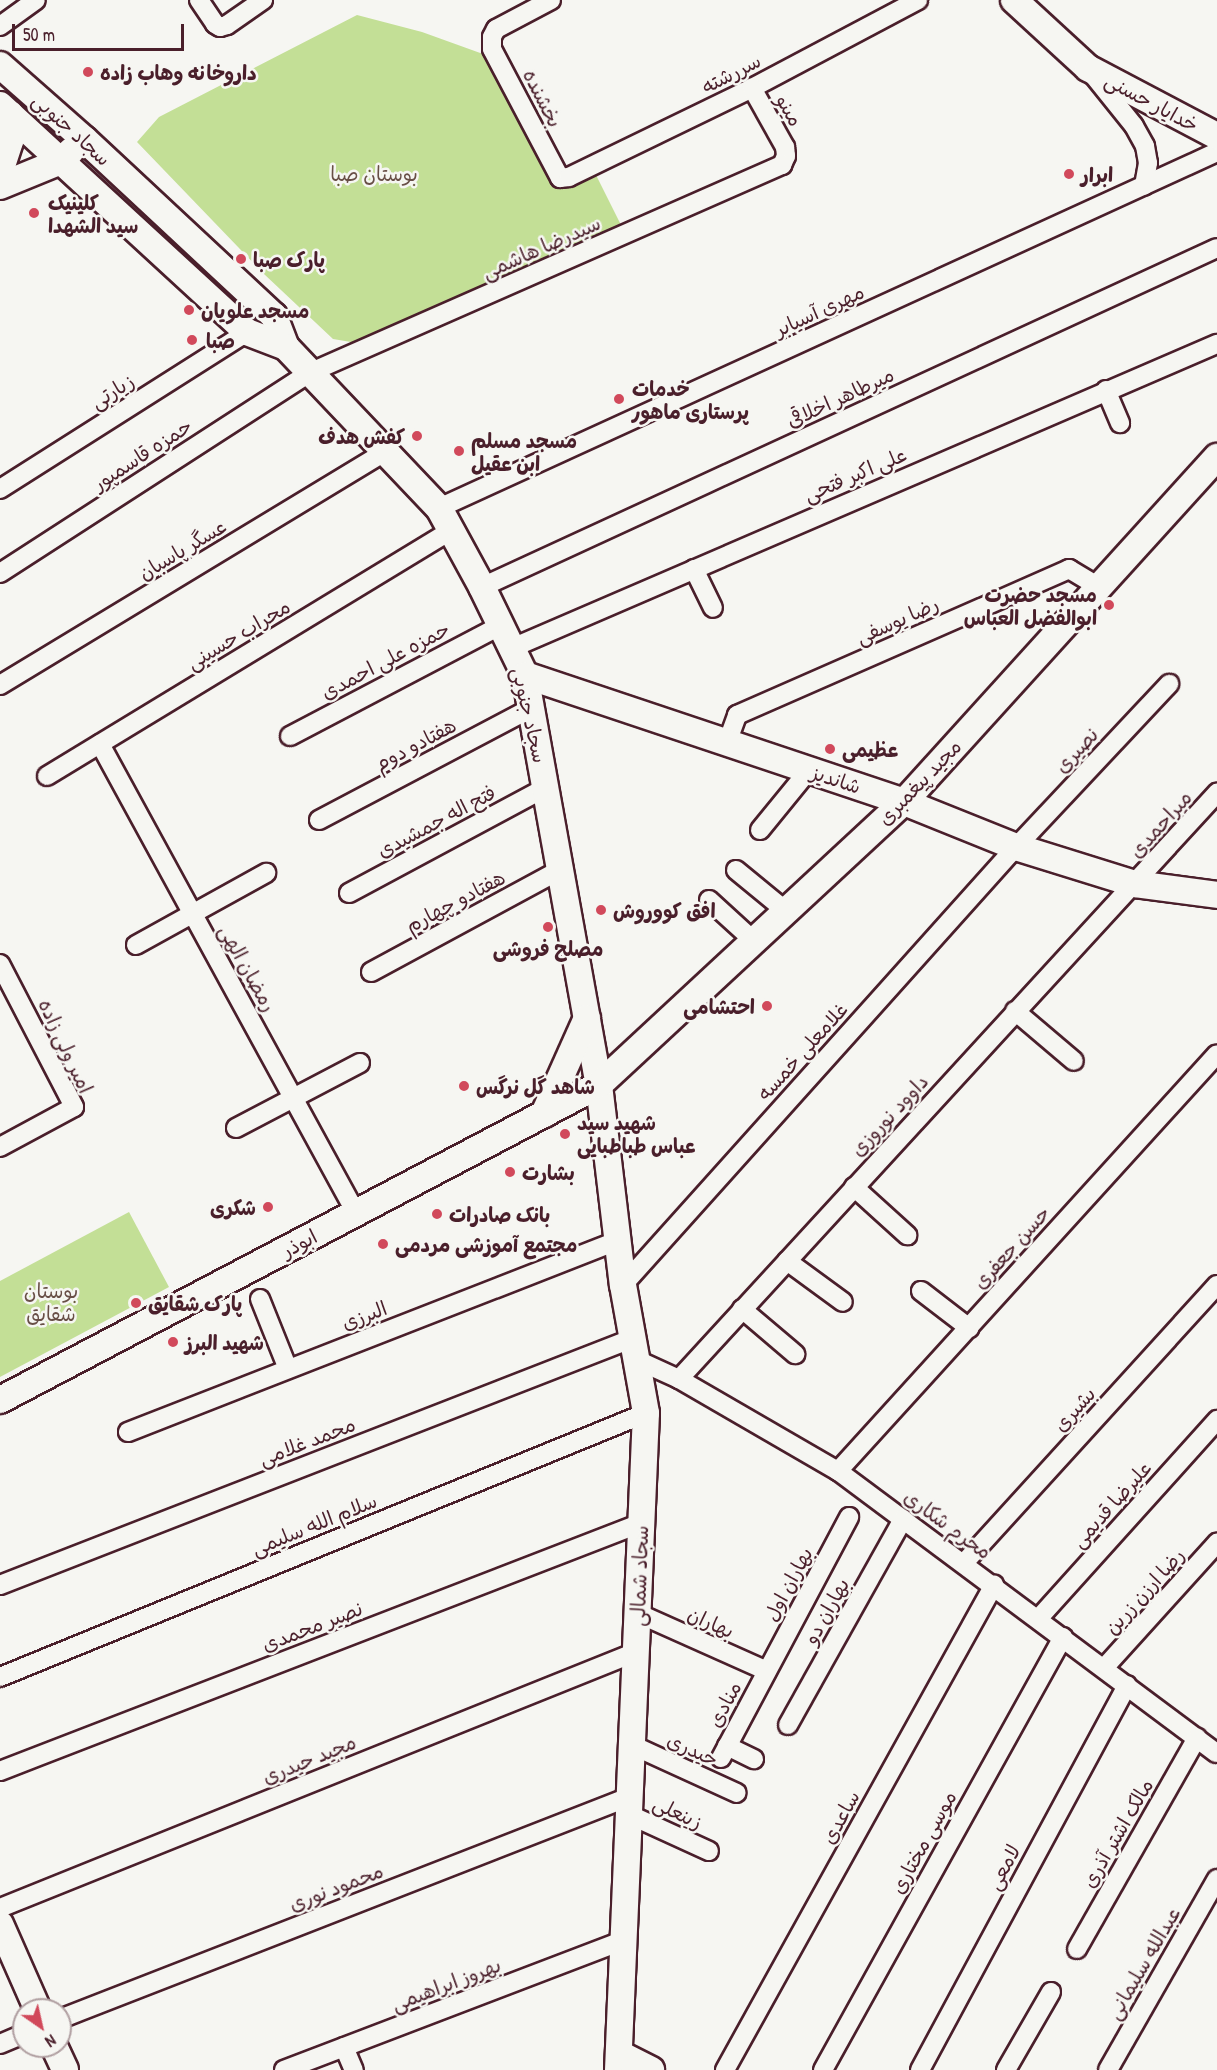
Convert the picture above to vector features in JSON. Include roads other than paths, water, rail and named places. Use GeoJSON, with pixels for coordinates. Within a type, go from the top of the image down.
{"type":"FeatureCollection","features":[{"type":"Feature","properties":{"kind":"main road","name":"خدایار حسنی"},"geometry":{"type":"LineString","coordinates":[[1014,0],[1088,68],[1217,136]]}},
{"type":"Feature","properties":{"kind":"main road","name":"سجاد جنوبی"},"geometry":{"type":"LineString","coordinates":[[0,65],[84,139],[274,316],[286,347],[309,374],[439,508],[482,587],[525,675],[599,1085]]}},
{"type":"Feature","properties":{"kind":"main road","name":"سجاد جنوبی"},"geometry":{"type":"LineString","coordinates":[[5,110],[247,332]]}},
{"type":"Feature","properties":{"kind":"main road"},"geometry":{"type":"LineString","coordinates":[[0,172],[10,141],[5,110]]}},
{"type":"Feature","properties":{"kind":"main road"},"geometry":{"type":"LineString","coordinates":[[0,186],[61,161],[84,139]]}},
{"type":"Feature","properties":{"kind":"main road"},"geometry":{"type":"LineString","coordinates":[[247,332],[286,347]]}},
{"type":"Feature","properties":{"kind":"main road","name":"مجید پیغمبری"},"geometry":{"type":"LineString","coordinates":[[599,1085],[904,802],[1217,457]]}},
{"type":"Feature","properties":{"kind":"main road","name":"شاندیز"},"geometry":{"type":"LineString","coordinates":[[525,675],[904,802],[1016,847],[1136,884],[1217,895]]}},
{"type":"Feature","properties":{"kind":"main road"},"geometry":{"type":"LineString","coordinates":[[544,1114],[587,1017]]}},
{"type":"Feature","properties":{"kind":"main road","name":"سجاد شمالی"},"geometry":{"type":"LineString","coordinates":[[599,1085],[623,1285],[646,1413],[619,2062]]}},
{"type":"Feature","properties":{"kind":"main road","name":"ابوذر"},"geometry":{"type":"LineString","coordinates":[[0,1400],[599,1085]]}},
{"type":"Feature","properties":{"kind":"main road"},"geometry":{"type":"LineString","coordinates":[[0,1924],[33,1998]]}},
{"type":"Feature","properties":{"kind":"main road"},"geometry":{"type":"LineString","coordinates":[[619,2062],[651,2070]]}},
{"type":"Feature","properties":{"kind":"street"},"geometry":{"type":"LineString","coordinates":[[0,26],[36,0]]}},
{"type":"Feature","properties":{"kind":"street"},"geometry":{"type":"LineString","coordinates":[[199,0],[215,24],[220,27],[227,25],[263,0]]}},
{"type":"Feature","properties":{"kind":"street","name":"بخشنده"},"geometry":{"type":"LineString","coordinates":[[551,0],[496,29],[492,37],[492,48],[560,178]]}},
{"type":"Feature","properties":{"kind":"street","name":"سررشته"},"geometry":{"type":"LineString","coordinates":[[560,178],[569,177],[752,88],[918,0]]}},
{"type":"Feature","properties":{"kind":"street","name":"خدایار حسنی"},"geometry":{"type":"LineString","coordinates":[[1088,68],[1134,126],[1145,146],[1148,163],[1144,186]]}},
{"type":"Feature","properties":{"kind":"street","name":"مینو"},"geometry":{"type":"LineString","coordinates":[[752,88],[785,147],[786,156]]}},
{"type":"Feature","properties":{"kind":"street","name":"مهری آسیابر"},"geometry":{"type":"LineString","coordinates":[[439,508],[1217,152]]}},
{"type":"Feature","properties":{"kind":"street","name":"سیدرضا هاشمی"},"geometry":{"type":"LineString","coordinates":[[309,374],[782,165],[786,156]]}},
{"type":"Feature","properties":{"kind":"street","name":"میرطاهر اخلاقی"},"geometry":{"type":"LineString","coordinates":[[482,587],[1217,248]]}},
{"type":"Feature","properties":{"kind":"street","name":"زیارتی"},"geometry":{"type":"LineString","coordinates":[[0,489],[247,332]]}},
{"type":"Feature","properties":{"kind":"street","name":"علی اکبر فتحی"},"geometry":{"type":"LineString","coordinates":[[512,648],[1217,344]]}},
{"type":"Feature","properties":{"kind":"street","name":"حمزه قاسمپور"},"geometry":{"type":"LineString","coordinates":[[0,573],[309,374]]}},
{"type":"Feature","properties":{"kind":"street"},"geometry":{"type":"LineString","coordinates":[[1106,390],[1120,423]]}},
{"type":"Feature","properties":{"kind":"street","name":"عسگر پاسبان"},"geometry":{"type":"LineString","coordinates":[[0,685],[386,451]]}},
{"type":"Feature","properties":{"kind":"street","name":"محراب حسینی"},"geometry":{"type":"LineString","coordinates":[[47,776],[452,531]]}},
{"type":"Feature","properties":{"kind":"street","name":"رضا یوسفی"},"geometry":{"type":"LineString","coordinates":[[727,743],[737,716],[1069,568],[1099,587]]}},
{"type":"Feature","properties":{"kind":"street"},"geometry":{"type":"LineString","coordinates":[[694,569],[714,608]]}},
{"type":"Feature","properties":{"kind":"street","name":"حمزه علی احمدی"},"geometry":{"type":"LineString","coordinates":[[290,736],[501,625]]}},
{"type":"Feature","properties":{"kind":"street","name":"نصیری"},"geometry":{"type":"LineString","coordinates":[[1016,847],[1169,684]]}},
{"type":"Feature","properties":{"kind":"street","name":"هفتادو دوم"},"geometry":{"type":"LineString","coordinates":[[319,820],[531,708]]}},
{"type":"Feature","properties":{"kind":"street","name":"رمضان الهی"},"geometry":{"type":"LineString","coordinates":[[100,744],[356,1213]]}},
{"type":"Feature","properties":{"kind":"street"},"geometry":{"type":"LineString","coordinates":[[760,830],[809,770]]}},
{"type":"Feature","properties":{"kind":"street","name":"فتح اله جمشیدی"},"geometry":{"type":"LineString","coordinates":[[349,893],[545,788]]}},
{"type":"Feature","properties":{"kind":"street","name":"میراحمدی"},"geometry":{"type":"LineString","coordinates":[[1136,884],[1217,793]]}},
{"type":"Feature","properties":{"kind":"street","name":"غلامعلی خمسه"},"geometry":{"type":"LineString","coordinates":[[623,1285],[1016,847]]}},
{"type":"Feature","properties":{"kind":"street","name":"هفتادو چهارم"},"geometry":{"type":"LineString","coordinates":[[371,972],[560,870]]}},
{"type":"Feature","properties":{"kind":"street"},"geometry":{"type":"LineString","coordinates":[[736,870],[786,911]]}},
{"type":"Feature","properties":{"kind":"street"},"geometry":{"type":"LineString","coordinates":[[136,945],[266,873]]}},
{"type":"Feature","properties":{"kind":"street","name":"داوود نوروزی"},"geometry":{"type":"LineString","coordinates":[[679,1379],[1015,1011],[1136,884]]}},
{"type":"Feature","properties":{"kind":"street"},"geometry":{"type":"LineString","coordinates":[[709,900],[754,941]]}},
{"type":"Feature","properties":{"kind":"street","name":"امیر ولی زاده"},"geometry":{"type":"LineString","coordinates":[[0,964],[74,1107],[0,1148]]}},
{"type":"Feature","properties":{"kind":"street"},"geometry":{"type":"LineString","coordinates":[[1015,1011],[1074,1061]]}},
{"type":"Feature","properties":{"kind":"street","name":"حسن جعفری"},"geometry":{"type":"LineString","coordinates":[[838,1471],[1217,1054]]}},
{"type":"Feature","properties":{"kind":"street"},"geometry":{"type":"LineString","coordinates":[[236,1128],[360,1063]]}},
{"type":"Feature","properties":{"kind":"street"},"geometry":{"type":"LineString","coordinates":[[854,1187],[907,1235]]}},
{"type":"Feature","properties":{"kind":"street","name":"البرزی"},"geometry":{"type":"LineString","coordinates":[[128,1432],[617,1241]]}},
{"type":"Feature","properties":{"kind":"street"},"geometry":{"type":"LineString","coordinates":[[787,1261],[843,1302]]}},
{"type":"Feature","properties":{"kind":"street","name":"بشیری"},"geometry":{"type":"LineString","coordinates":[[964,1563],[1217,1285]]}},
{"type":"Feature","properties":{"kind":"street"},"geometry":{"type":"LineString","coordinates":[[921,1292],[969,1328]]}},
{"type":"Feature","properties":{"kind":"street"},"geometry":{"type":"LineString","coordinates":[[260,1299],[288,1369]]}},
{"type":"Feature","properties":{"kind":"street"},"geometry":{"type":"LineString","coordinates":[[742,1309],[795,1354]]}},
{"type":"Feature","properties":{"kind":"street","name":"محرم شکاری"},"geometry":{"type":"LineString","coordinates":[[633,1349],[679,1379],[838,1471],[1217,1753]]}},
{"type":"Feature","properties":{"kind":"street","name":"محمد غلامی"},"geometry":{"type":"LineString","coordinates":[[0,1586],[633,1349]]}},
{"type":"Feature","properties":{"kind":"street","name":"سلام الله سلیمی"},"geometry":{"type":"LineString","coordinates":[[0,1677],[646,1413]]}},
{"type":"Feature","properties":{"kind":"street","name":"علیرضا قدیمی"},"geometry":{"type":"LineString","coordinates":[[1038,1619],[1217,1420]]}},
{"type":"Feature","properties":{"kind":"street","name":"بهاران اول"},"geometry":{"type":"LineString","coordinates":[[766,1671],[849,1517]]}},
{"type":"Feature","properties":{"kind":"street","name":"بهاران دو"},"geometry":{"type":"LineString","coordinates":[[788,1725],[903,1519]]}},
{"type":"Feature","properties":{"kind":"street","name":"نصیر محمدی"},"geometry":{"type":"LineString","coordinates":[[0,1771],[641,1523]]}},
{"type":"Feature","properties":{"kind":"street","name":"رضا ارزن زرین"},"geometry":{"type":"LineString","coordinates":[[1104,1668],[1217,1543]]}},
{"type":"Feature","properties":{"kind":"street","name":"ساعدی"},"geometry":{"type":"LineString","coordinates":[[725,2070],[994,1585]]}},
{"type":"Feature","properties":{"kind":"street","name":"بهاران"},"geometry":{"type":"LineString","coordinates":[[637,1613],[766,1671]]}},
{"type":"Feature","properties":{"kind":"street","name":"موسی مختاری"},"geometry":{"type":"LineString","coordinates":[[823,2070],[1063,1637]]}},
{"type":"Feature","properties":{"kind":"street","name":"مجید حیدری"},"geometry":{"type":"LineString","coordinates":[[0,1908],[636,1652]]}},
{"type":"Feature","properties":{"kind":"street","name":"منادی"},"geometry":{"type":"LineString","coordinates":[[754,1759],[724,1752],[766,1671]]}},
{"type":"Feature","properties":{"kind":"street","name":"لامعی"},"geometry":{"type":"LineString","coordinates":[[920,2070],[1126,1685]]}},
{"type":"Feature","properties":{"kind":"street","name":"مالک اشتر آذری"},"geometry":{"type":"LineString","coordinates":[[1077,1949],[1197,1738]]}},
{"type":"Feature","properties":{"kind":"street","name":"حیدری"},"geometry":{"type":"LineString","coordinates":[[632,1745],[737,1793]]}},
{"type":"Feature","properties":{"kind":"street","name":"زینعلی"},"geometry":{"type":"LineString","coordinates":[[629,1806],[709,1851]]}},
{"type":"Feature","properties":{"kind":"street","name":"محمود نوری"},"geometry":{"type":"LineString","coordinates":[[72,2015],[629,1806]]}},
{"type":"Feature","properties":{"kind":"street","name":"عبدالله سلیمانی"},"geometry":{"type":"LineString","coordinates":[[1108,2070],[1217,1879]]}},
{"type":"Feature","properties":{"kind":"street","name":"بهروز ابراهیمی"},"geometry":{"type":"LineString","coordinates":[[284,2070],[624,1940]]}},
{"type":"Feature","properties":{"kind":"street"},"geometry":{"type":"LineString","coordinates":[[1006,2070],[1050,1992]]}},
{"type":"Feature","properties":{"kind":"street"},"geometry":{"type":"LineString","coordinates":[[345,2047],[354,2070]]}},
{"type":"Feature","properties":{"kind":"place","name":"داروخانه وهاب زاده"},"geometry":{"type":"Point","coordinates":[88,72]}},
{"type":"Feature","properties":{"kind":"place","name":"ابرار"},"geometry":{"type":"Point","coordinates":[1069,174]}},
{"type":"Feature","properties":{"kind":"place","name":"کلینیک سید الشهدا"},"geometry":{"type":"Point","coordinates":[34,213]}},
{"type":"Feature","properties":{"kind":"place","name":"پارک صبا"},"geometry":{"type":"Point","coordinates":[241,259]}},
{"type":"Feature","properties":{"kind":"place","name":"مسجد علویان"},"geometry":{"type":"Point","coordinates":[189,310]}},
{"type":"Feature","properties":{"kind":"place","name":"صبا"},"geometry":{"type":"Point","coordinates":[192,340]}},
{"type":"Feature","properties":{"kind":"place","name":"خدمات پرستاری ماهور"},"geometry":{"type":"Point","coordinates":[619,399]}},
{"type":"Feature","properties":{"kind":"place","name":"کفش هدف"},"geometry":{"type":"Point","coordinates":[417,436]}},
{"type":"Feature","properties":{"kind":"place","name":"مسجد مسلم ابن عقیل"},"geometry":{"type":"Point","coordinates":[459,451]}},
{"type":"Feature","properties":{"kind":"place","name":"مسجد حضرت ابوالفضل العباس"},"geometry":{"type":"Point","coordinates":[1109,605]}},
{"type":"Feature","properties":{"kind":"place","name":"عظیمی"},"geometry":{"type":"Point","coordinates":[830,749]}},
{"type":"Feature","properties":{"kind":"place","name":"افق کووروش"},"geometry":{"type":"Point","coordinates":[601,910]}},
{"type":"Feature","properties":{"kind":"place","name":"مصلح فروشی"},"geometry":{"type":"Point","coordinates":[548,927]}},
{"type":"Feature","properties":{"kind":"place","name":"احتشامی"},"geometry":{"type":"Point","coordinates":[767,1006]}},
{"type":"Feature","properties":{"kind":"place","name":"شاهد گل نرگس"},"geometry":{"type":"Point","coordinates":[464,1086]}},
{"type":"Feature","properties":{"kind":"place","name":"شهید سید عباس طباطبایی"},"geometry":{"type":"Point","coordinates":[565,1134]}},
{"type":"Feature","properties":{"kind":"place","name":"بشارت"},"geometry":{"type":"Point","coordinates":[510,1172]}},
{"type":"Feature","properties":{"kind":"place","name":"شکری"},"geometry":{"type":"Point","coordinates":[268,1207]}},
{"type":"Feature","properties":{"kind":"place","name":"بانک صادرات"},"geometry":{"type":"Point","coordinates":[437,1214]}},
{"type":"Feature","properties":{"kind":"place","name":"مجتمع آموزشی مردمی"},"geometry":{"type":"Point","coordinates":[383,1244]}},
{"type":"Feature","properties":{"kind":"place","name":"پارک شقایق"},"geometry":{"type":"Point","coordinates":[136,1303]}},
{"type":"Feature","properties":{"kind":"place","name":"شهید البرز"},"geometry":{"type":"Point","coordinates":[173,1342]}},
{"type":"Feature","properties":{"kind":"park label","name":"بوستان صبا"},"geometry":{"type":"Point","coordinates":[374,173]}},
{"type":"Feature","properties":{"kind":"park label","name":"بوستان شقایق"},"geometry":{"type":"Point","coordinates":[51,1302]}}]}
